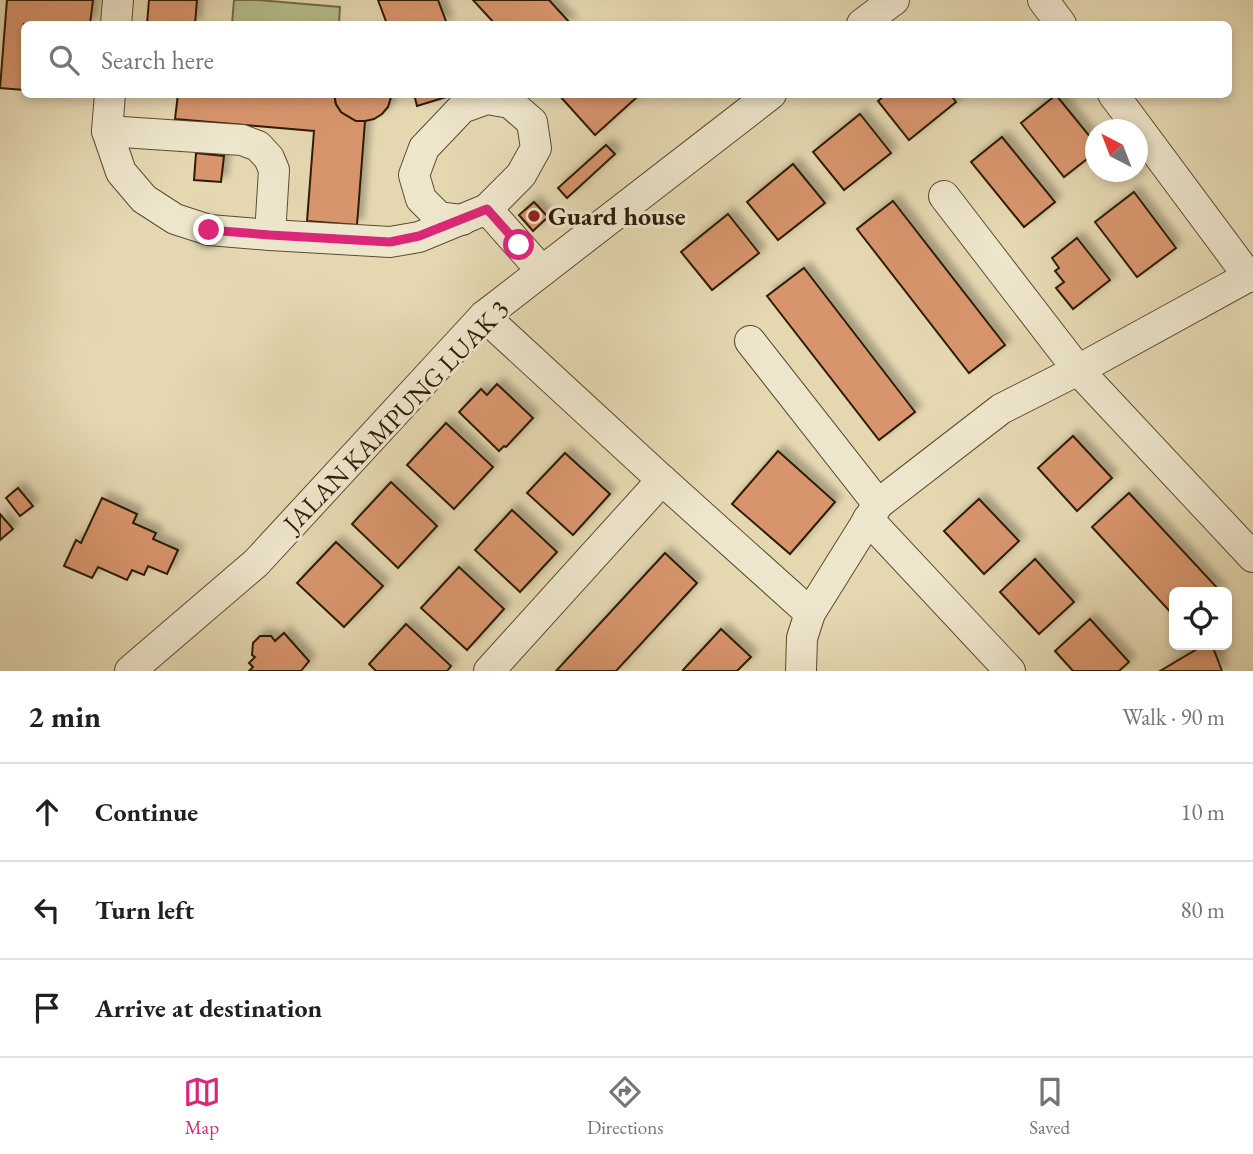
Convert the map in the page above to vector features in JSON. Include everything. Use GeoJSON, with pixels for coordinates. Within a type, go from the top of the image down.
{"type":"FeatureCollection","features":[{"type":"Feature","properties":{"kind":"street"},"geometry":{"type":"LineString","coordinates":[[116,21],[118,0]]}},
{"type":"Feature","properties":{"kind":"street"},"geometry":{"type":"LineString","coordinates":[[866,21],[894,0]]}},
{"type":"Feature","properties":{"kind":"street"},"geometry":{"type":"LineString","coordinates":[[1043,0],[1059,21]]}},
{"type":"Feature","properties":{"kind":"street"},"geometry":{"type":"LineString","coordinates":[[110,98],[107,131],[121,172],[144,199],[175,219],[209,230],[390,242],[419,236],[474,214],[542,271]]}},
{"type":"Feature","properties":{"kind":"street","name":"JALAN KAMPUNG LUAK 3"},"geometry":{"type":"LineString","coordinates":[[130,671],[256,563],[484,316],[766,98]]}},
{"type":"Feature","properties":{"kind":"street"},"geometry":{"type":"LineString","coordinates":[[801,671],[802,638],[810,612],[873,511],[1001,408],[1077,370],[1251,275],[1117,98]]}},
{"type":"Feature","properties":{"kind":"street"},"geometry":{"type":"LineString","coordinates":[[107,131],[242,140],[258,146],[269,158],[274,170],[270,235]]}},
{"type":"Feature","properties":{"kind":"street"},"geometry":{"type":"LineString","coordinates":[[944,196],[1077,370],[1253,557]]}},
{"type":"Feature","properties":{"kind":"street"},"geometry":{"type":"LineString","coordinates":[[484,316],[810,612]]}},
{"type":"Feature","properties":{"kind":"street"},"geometry":{"type":"LineString","coordinates":[[750,341],[873,511],[1010,671]]}},
{"type":"Feature","properties":{"kind":"street"},"geometry":{"type":"LineString","coordinates":[[489,671],[662,480]]}},
{"type":"Feature","properties":{"kind":"green space"},"geometry":{"type":"Polygon","coordinates":[[[234,0],[340,7],[339,21],[232,21],[234,0]]]}},
{"type":"Feature","properties":{"kind":"building"},"geometry":{"type":"Polygon","coordinates":[[[7,0],[93,0],[90,21],[21,21],[21,90],[0,88],[7,0]]]}},
{"type":"Feature","properties":{"kind":"building"},"geometry":{"type":"Polygon","coordinates":[[[149,0],[197,0],[195,21],[147,21],[149,0]]]}},
{"type":"Feature","properties":{"kind":"building"},"geometry":{"type":"Polygon","coordinates":[[[378,0],[438,0],[446,21],[386,21],[378,0]]]}},
{"type":"Feature","properties":{"kind":"building"},"geometry":{"type":"Polygon","coordinates":[[[473,0],[549,0],[568,21],[492,21],[473,0]]]}},
{"type":"Feature","properties":{"kind":"building"},"geometry":{"type":"Polygon","coordinates":[[[178,98],[335,98],[341,112],[356,121],[365,121],[357,225],[307,221],[314,131],[175,119],[178,98]]]}},
{"type":"Feature","properties":{"kind":"building"},"geometry":{"type":"Polygon","coordinates":[[[335,98],[391,98],[382,114],[365,121],[356,121],[341,112],[335,98]]]}},
{"type":"Feature","properties":{"kind":"building"},"geometry":{"type":"Polygon","coordinates":[[[415,98],[443,98],[417,106],[415,98]]]}},
{"type":"Feature","properties":{"kind":"building"},"geometry":{"type":"Polygon","coordinates":[[[562,98],[636,98],[595,135],[562,98]]]}},
{"type":"Feature","properties":{"kind":"building"},"geometry":{"type":"Polygon","coordinates":[[[881,98],[953,98],[956,102],[909,140],[878,101],[881,98]]]}},
{"type":"Feature","properties":{"kind":"building"},"geometry":{"type":"Polygon","coordinates":[[[1052,98],[1058,98],[1085,131],[1085,161],[1064,177],[1021,123],[1052,98]]]}},
{"type":"Feature","properties":{"kind":"building"},"geometry":{"type":"Polygon","coordinates":[[[860,114],[891,153],[844,190],[813,152],[860,114]]]}},
{"type":"Feature","properties":{"kind":"building"},"geometry":{"type":"Polygon","coordinates":[[[1002,137],[1055,202],[1024,227],[971,162],[1002,137]]]}},
{"type":"Feature","properties":{"kind":"building"},"geometry":{"type":"Polygon","coordinates":[[[606,145],[615,154],[567,198],[558,188],[606,145]]]}},
{"type":"Feature","properties":{"kind":"building"},"geometry":{"type":"Polygon","coordinates":[[[196,153],[224,156],[221,182],[194,180],[196,153]]]}},
{"type":"Feature","properties":{"kind":"building"},"geometry":{"type":"Polygon","coordinates":[[[793,164],[825,203],[778,240],[747,202],[793,164]]]}},
{"type":"Feature","properties":{"kind":"building"},"geometry":{"type":"Polygon","coordinates":[[[1134,192],[1176,248],[1137,277],[1095,222],[1134,192]]]}},
{"type":"Feature","properties":{"kind":"building"},"geometry":{"type":"Polygon","coordinates":[[[893,201],[1005,345],[969,373],[857,229],[893,201]]]}},
{"type":"Feature","properties":{"kind":"building","name":"Guard house"},"geometry":{"type":"Polygon","coordinates":[[[534,202],[548,217],[533,231],[519,215],[534,202]]]}},
{"type":"Feature","properties":{"kind":"building"},"geometry":{"type":"Polygon","coordinates":[[[728,214],[759,253],[712,290],[681,252],[728,214]]]}},
{"type":"Feature","properties":{"kind":"building"},"geometry":{"type":"Polygon","coordinates":[[[1077,238],[1110,280],[1073,309],[1056,288],[1064,282],[1055,271],[1059,268],[1052,258],[1077,238]]]}},
{"type":"Feature","properties":{"kind":"building"},"geometry":{"type":"Polygon","coordinates":[[[804,268],[915,412],[879,440],[767,296],[804,268]]]}},
{"type":"Feature","properties":{"kind":"building"},"geometry":{"type":"Polygon","coordinates":[[[497,384],[533,418],[499,451],[459,412],[481,389],[487,395],[497,384]]]}},
{"type":"Feature","properties":{"kind":"building"},"geometry":{"type":"Polygon","coordinates":[[[446,423],[493,467],[454,509],[407,465],[446,423]]]}},
{"type":"Feature","properties":{"kind":"building"},"geometry":{"type":"Polygon","coordinates":[[[1073,436],[1112,478],[1077,511],[1038,468],[1073,436]]]}},
{"type":"Feature","properties":{"kind":"building"},"geometry":{"type":"Polygon","coordinates":[[[778,451],[835,502],[790,554],[732,504],[778,451]]]}},
{"type":"Feature","properties":{"kind":"building"},"geometry":{"type":"Polygon","coordinates":[[[565,453],[610,494],[573,535],[527,493],[565,453]]]}},
{"type":"Feature","properties":{"kind":"building"},"geometry":{"type":"Polygon","coordinates":[[[391,482],[437,526],[398,568],[352,524],[391,482]]]}},
{"type":"Feature","properties":{"kind":"building"},"geometry":{"type":"Polygon","coordinates":[[[18,488],[33,506],[20,516],[6,498],[18,488]]]}},
{"type":"Feature","properties":{"kind":"building"},"geometry":{"type":"Polygon","coordinates":[[[1129,493],[1216,587],[1169,587],[1169,611],[1092,527],[1129,493]]]}},
{"type":"Feature","properties":{"kind":"building"},"geometry":{"type":"Polygon","coordinates":[[[102,498],[137,514],[133,523],[156,533],[153,539],[178,550],[167,574],[148,566],[144,575],[132,570],[127,580],[98,567],[92,578],[64,566],[76,540],[81,543],[102,498]]]}},
{"type":"Feature","properties":{"kind":"building"},"geometry":{"type":"Polygon","coordinates":[[[979,499],[1019,541],[984,574],[944,531],[979,499]]]}},
{"type":"Feature","properties":{"kind":"building"},"geometry":{"type":"Polygon","coordinates":[[[512,510],[557,552],[520,592],[475,550],[512,510]]]}},
{"type":"Feature","properties":{"kind":"building"},"geometry":{"type":"Polygon","coordinates":[[[0,514],[13,529],[0,540],[0,514]]]}},
{"type":"Feature","properties":{"kind":"building"},"geometry":{"type":"Polygon","coordinates":[[[336,542],[383,586],[344,627],[297,583],[336,542]]]}},
{"type":"Feature","properties":{"kind":"building"},"geometry":{"type":"Polygon","coordinates":[[[665,553],[697,583],[616,671],[556,671],[665,553]]]}},
{"type":"Feature","properties":{"kind":"building"},"geometry":{"type":"Polygon","coordinates":[[[1035,559],[1074,602],[1039,634],[1000,592],[1035,559]]]}},
{"type":"Feature","properties":{"kind":"building"},"geometry":{"type":"Polygon","coordinates":[[[459,567],[504,609],[467,650],[421,608],[459,567]]]}},
{"type":"Feature","properties":{"kind":"building"},"geometry":{"type":"Polygon","coordinates":[[[1090,619],[1129,662],[1119,671],[1073,671],[1055,651],[1090,619]]]}},
{"type":"Feature","properties":{"kind":"building"},"geometry":{"type":"Polygon","coordinates":[[[406,624],[451,666],[447,671],[376,671],[369,664],[406,624]]]}},
{"type":"Feature","properties":{"kind":"building"},"geometry":{"type":"Polygon","coordinates":[[[721,629],[751,657],[737,671],[683,670],[721,629]]]}},
{"type":"Feature","properties":{"kind":"building"},"geometry":{"type":"Polygon","coordinates":[[[284,633],[309,661],[301,671],[249,671],[253,667],[249,663],[255,657],[252,655],[253,643],[260,636],[271,636],[275,641],[284,633]]]}},
{"type":"Feature","properties":{"kind":"building"},"geometry":{"type":"Polygon","coordinates":[[[1196,650],[1214,650],[1222,671],[1160,671],[1196,650]]]}},
{"type":"Feature","properties":{"kind":"place","name":"Guard house"},"geometry":{"type":"Point","coordinates":[534,216]}},
{"type":"Feature","properties":{"kind":"route"},"geometry":{"type":"LineString","coordinates":[[209,230],[390,242],[419,236],[487,209],[519,245]]}}]}
